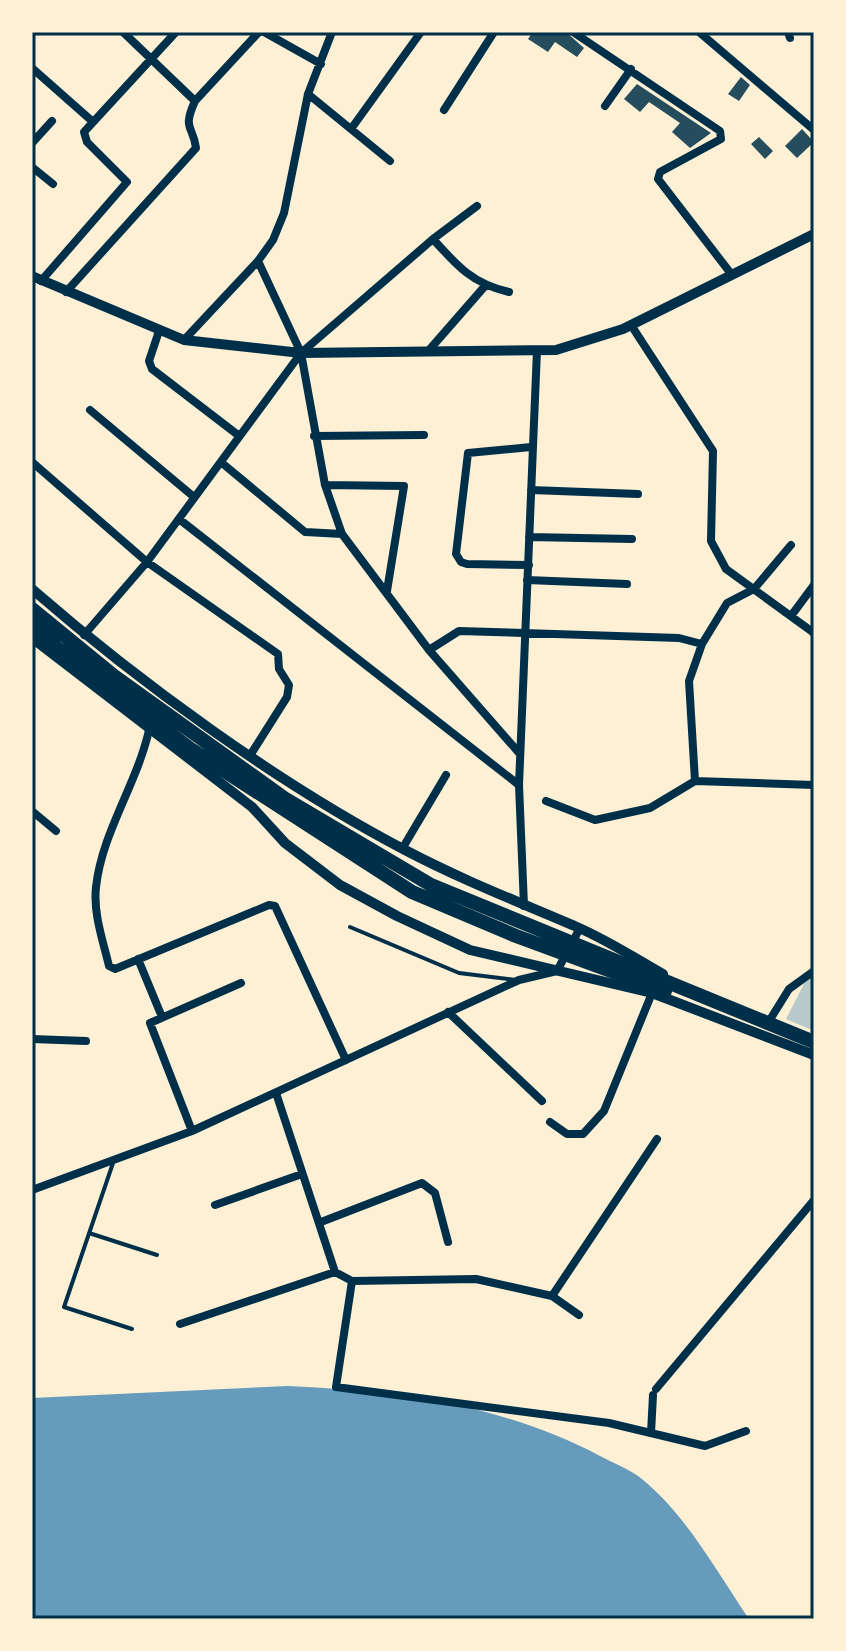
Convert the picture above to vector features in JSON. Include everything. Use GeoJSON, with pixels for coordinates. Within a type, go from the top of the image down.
{"type":"FeatureCollection","features":[{"type":"Feature","properties":{"kind":"highway"},"geometry":{"type":"LineString","coordinates":[[32,609],[114,676],[284,798],[431,885],[814,1042]]}},
{"type":"Feature","properties":{"kind":"highway"},"geometry":{"type":"LineString","coordinates":[[32,623],[56,647],[192,750],[412,892],[516,936],[814,1052]]}},
{"type":"Feature","properties":{"kind":"street"},"geometry":{"type":"LineString","coordinates":[[123,32],[195,101]]}},
{"type":"Feature","properties":{"kind":"street"},"geometry":{"type":"LineString","coordinates":[[176,32],[92,121],[84,139],[127,182],[37,279],[184,340],[301,353],[430,349],[556,350],[631,325],[814,234]]}},
{"type":"Feature","properties":{"kind":"street"},"geometry":{"type":"LineString","coordinates":[[66,292],[196,148],[188,129],[188,115],[195,101],[261,32],[321,64]]}},
{"type":"Feature","properties":{"kind":"street"},"geometry":{"type":"LineString","coordinates":[[184,340],[258,261],[284,213],[308,94],[332,32]]}},
{"type":"Feature","properties":{"kind":"street"},"geometry":{"type":"LineString","coordinates":[[351,129],[421,32]]}},
{"type":"Feature","properties":{"kind":"street"},"geometry":{"type":"LineString","coordinates":[[444,110],[494,32]]}},
{"type":"Feature","properties":{"kind":"street"},"geometry":{"type":"LineString","coordinates":[[573,32],[720,131],[721,139],[660,172],[658,179],[732,275]]}},
{"type":"Feature","properties":{"kind":"street"},"geometry":{"type":"LineString","coordinates":[[699,32],[814,130]]}},
{"type":"Feature","properties":{"kind":"street"},"geometry":{"type":"LineString","coordinates":[[32,68],[92,121]]}},
{"type":"Feature","properties":{"kind":"street"},"geometry":{"type":"LineString","coordinates":[[605,106],[631,69]]}},
{"type":"Feature","properties":{"kind":"street"},"geometry":{"type":"LineString","coordinates":[[308,94],[390,161]]}},
{"type":"Feature","properties":{"kind":"street"},"geometry":{"type":"LineString","coordinates":[[32,143],[52,121]]}},
{"type":"Feature","properties":{"kind":"street"},"geometry":{"type":"LineString","coordinates":[[32,167],[53,184]]}},
{"type":"Feature","properties":{"kind":"street"},"geometry":{"type":"LineString","coordinates":[[84,635],[147,562],[301,353],[433,239],[477,206]]}},
{"type":"Feature","properties":{"kind":"street"},"geometry":{"type":"LineString","coordinates":[[433,239],[463,273],[485,286],[509,292]]}},
{"type":"Feature","properties":{"kind":"street"},"geometry":{"type":"LineString","coordinates":[[258,261],[301,353],[325,485],[342,534],[429,650],[520,754]]}},
{"type":"Feature","properties":{"kind":"street"},"geometry":{"type":"LineString","coordinates":[[430,349],[485,286]]}},
{"type":"Feature","properties":{"kind":"street"},"geometry":{"type":"LineString","coordinates":[[631,325],[713,451],[711,541],[726,569],[814,633]]}},
{"type":"Feature","properties":{"kind":"street"},"geometry":{"type":"LineString","coordinates":[[159,331],[149,361],[152,369],[238,435]]}},
{"type":"Feature","properties":{"kind":"street"},"geometry":{"type":"LineString","coordinates":[[524,906],[519,785],[537,350]]}},
{"type":"Feature","properties":{"kind":"street"},"geometry":{"type":"LineString","coordinates":[[90,410],[194,497]]}},
{"type":"Feature","properties":{"kind":"street"},"geometry":{"type":"LineString","coordinates":[[314,436],[424,435]]}},
{"type":"Feature","properties":{"kind":"street"},"geometry":{"type":"LineString","coordinates":[[529,565],[467,564],[461,562],[456,554],[468,453],[531,447]]}},
{"type":"Feature","properties":{"kind":"street"},"geometry":{"type":"LineString","coordinates":[[32,462],[147,562],[278,654],[279,669],[289,685],[287,697],[251,754]]}},
{"type":"Feature","properties":{"kind":"street"},"geometry":{"type":"LineString","coordinates":[[222,463],[305,532],[342,534]]}},
{"type":"Feature","properties":{"kind":"street"},"geometry":{"type":"LineString","coordinates":[[325,485],[404,486],[387,591]]}},
{"type":"Feature","properties":{"kind":"street"},"geometry":{"type":"LineString","coordinates":[[531,490],[638,494]]}},
{"type":"Feature","properties":{"kind":"street"},"geometry":{"type":"LineString","coordinates":[[179,519],[519,785]]}},
{"type":"Feature","properties":{"kind":"street"},"geometry":{"type":"LineString","coordinates":[[529,537],[632,539]]}},
{"type":"Feature","properties":{"kind":"street"},"geometry":{"type":"LineString","coordinates":[[695,781],[689,681],[702,644],[727,603],[754,589],[791,545]]}},
{"type":"Feature","properties":{"kind":"street"},"geometry":{"type":"LineString","coordinates":[[527,580],[627,584]]}},
{"type":"Feature","properties":{"kind":"street"},"geometry":{"type":"LineString","coordinates":[[791,616],[814,585]]}},
{"type":"Feature","properties":{"kind":"street"},"geometry":{"type":"LineString","coordinates":[[32,589],[84,635],[251,754],[402,849],[483,890],[580,928],[669,977],[814,1035]]}},
{"type":"Feature","properties":{"kind":"street"},"geometry":{"type":"LineString","coordinates":[[429,650],[459,631],[679,638],[702,644]]}},
{"type":"Feature","properties":{"kind":"street"},"geometry":{"type":"LineString","coordinates":[[32,638],[252,807],[285,843],[340,885],[470,950],[652,993],[814,1052]]}},
{"type":"Feature","properties":{"kind":"street"},"geometry":{"type":"LineString","coordinates":[[149,730],[108,839],[96,887],[97,917],[109,966],[115,969],[269,905],[275,906],[346,1060]]}},
{"type":"Feature","properties":{"kind":"street"},"geometry":{"type":"LineString","coordinates":[[402,849],[446,775]]}},
{"type":"Feature","properties":{"kind":"street"},"geometry":{"type":"LineString","coordinates":[[546,801],[595,820],[650,808],[695,781],[814,785]]}},
{"type":"Feature","properties":{"kind":"street"},"geometry":{"type":"LineString","coordinates":[[32,811],[56,831]]}},
{"type":"Feature","properties":{"kind":"street"},"geometry":{"type":"LineString","coordinates":[[32,1190],[192,1131],[519,980],[557,971],[580,928]]}},
{"type":"Feature","properties":{"kind":"street"},"geometry":{"type":"LineString","coordinates":[[138,959],[162,1017]]}},
{"type":"Feature","properties":{"kind":"street"},"geometry":{"type":"LineString","coordinates":[[771,1018],[789,989],[814,971]]}},
{"type":"Feature","properties":{"kind":"street"},"geometry":{"type":"LineString","coordinates":[[192,1131],[150,1027],[153,1020],[241,983]]}},
{"type":"Feature","properties":{"kind":"street"},"geometry":{"type":"LineString","coordinates":[[550,1122],[567,1134],[583,1134],[604,1111],[652,993]]}},
{"type":"Feature","properties":{"kind":"street"},"geometry":{"type":"LineString","coordinates":[[448,1012],[542,1101]]}},
{"type":"Feature","properties":{"kind":"street"},"geometry":{"type":"LineString","coordinates":[[32,1039],[86,1041]]}},
{"type":"Feature","properties":{"kind":"street"},"geometry":{"type":"LineString","coordinates":[[276,1093],[335,1272]]}},
{"type":"Feature","properties":{"kind":"street"},"geometry":{"type":"LineString","coordinates":[[552,1296],[657,1139]]}},
{"type":"Feature","properties":{"kind":"street"},"geometry":{"type":"LineString","coordinates":[[215,1205],[302,1174]]}},
{"type":"Feature","properties":{"kind":"street"},"geometry":{"type":"LineString","coordinates":[[321,1222],[422,1183],[435,1193],[448,1242]]}},
{"type":"Feature","properties":{"kind":"street"},"geometry":{"type":"LineString","coordinates":[[651,1433],[654,1392],[814,1200]]}},
{"type":"Feature","properties":{"kind":"street"},"geometry":{"type":"LineString","coordinates":[[180,1324],[335,1272],[352,1281],[476,1279],[552,1296],[579,1315]]}},
{"type":"Feature","properties":{"kind":"street"},"geometry":{"type":"LineString","coordinates":[[352,1281],[336,1387],[609,1423],[705,1446],[746,1431]]}},
{"type":"Feature","properties":{"kind":"lane"},"geometry":{"type":"LineString","coordinates":[[350,927],[459,973],[519,980]]}},
{"type":"Feature","properties":{"kind":"lane"},"geometry":{"type":"LineString","coordinates":[[113,1161],[64,1307],[132,1329]]}},
{"type":"Feature","properties":{"kind":"lane"},"geometry":{"type":"LineString","coordinates":[[89,1233],[157,1255]]}},
{"type":"Feature","properties":{"kind":"shaded area"},"geometry":{"type":"Polygon","coordinates":[[[814,977],[814,1031],[786,1019],[805,982],[814,977]]]}},
{"type":"Feature","properties":{"kind":"water"},"geometry":{"type":"Polygon","coordinates":[[[288,1386],[408,1397],[487,1412],[563,1438],[621,1466],[642,1479],[673,1510],[749,1619],[32,1619],[32,1398],[288,1386]]]}},
{"type":"Feature","properties":{"kind":"building"},"geometry":{"type":"Polygon","coordinates":[[[533,32],[566,32],[584,48],[577,57],[555,42],[548,52],[528,39],[533,32]]]}},
{"type":"Feature","properties":{"kind":"building"},"geometry":{"type":"Polygon","coordinates":[[[741,77],[750,85],[739,101],[728,94],[741,77]]]}},
{"type":"Feature","properties":{"kind":"building"},"geometry":{"type":"Polygon","coordinates":[[[637,84],[711,133],[690,148],[672,132],[680,123],[649,102],[640,112],[624,99],[637,84]]]}},
{"type":"Feature","properties":{"kind":"building"},"geometry":{"type":"Polygon","coordinates":[[[802,129],[814,142],[797,158],[785,146],[802,129]]]}},
{"type":"Feature","properties":{"kind":"building"},"geometry":{"type":"Polygon","coordinates":[[[759,137],[773,151],[765,159],[751,144],[759,137]]]}}]}
